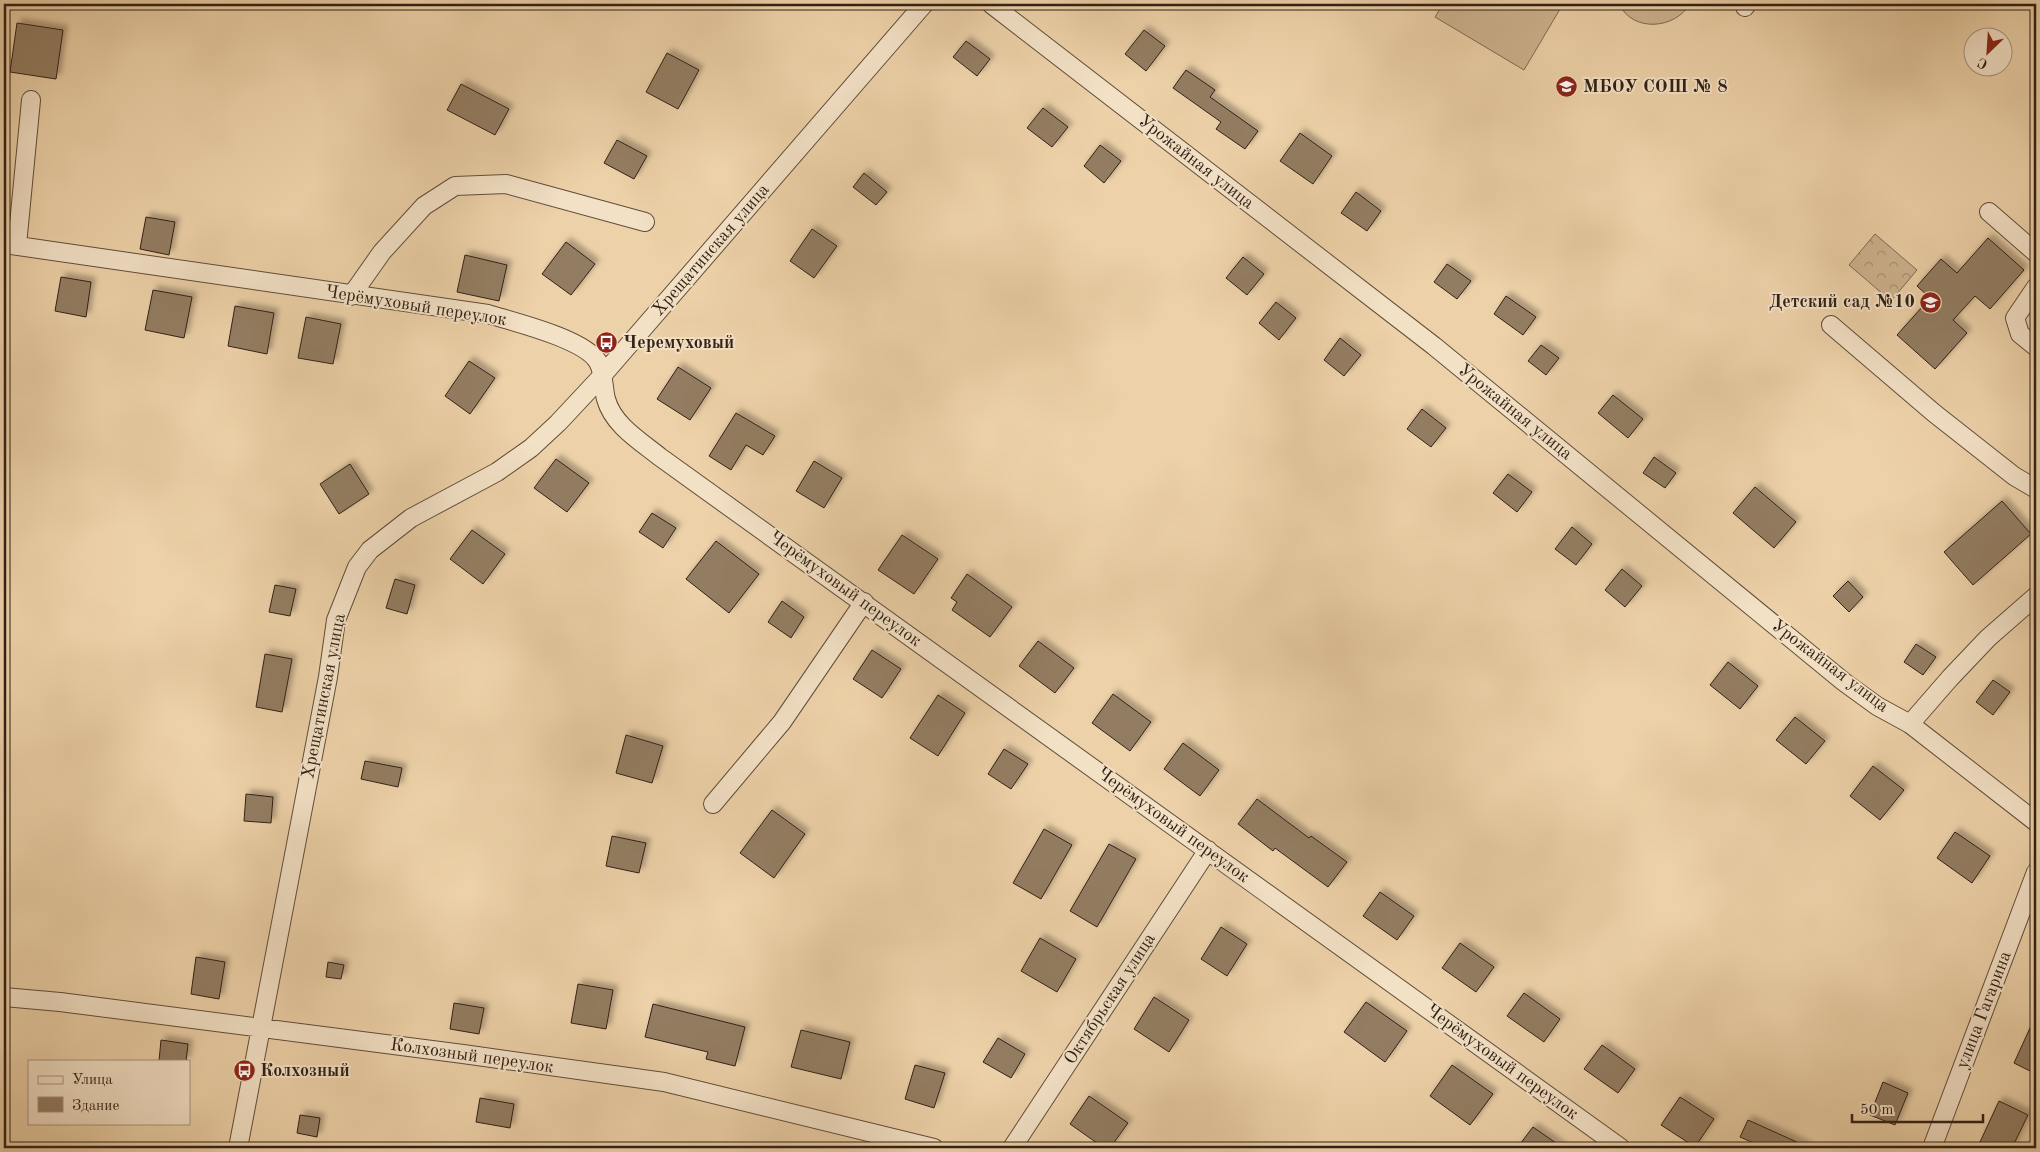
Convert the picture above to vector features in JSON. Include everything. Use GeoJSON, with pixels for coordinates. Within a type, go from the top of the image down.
{"type":"FeatureCollection","features":[{"type":"Feature","properties":{"kind":"street","name":"Хрещатинская улица"},"geometry":{"type":"LineString","coordinates":[[238,1148],[328,677],[336,620],[356,567],[370,550],[410,518],[497,472],[531,448],[558,423],[601,377],[924,4]]}},
{"type":"Feature","properties":{"kind":"street","name":"Урожайная улица"},"geometry":{"type":"LineString","coordinates":[[991,4],[1434,346],[1844,682],[1878,706],[1910,724],[2036,822]]}},
{"type":"Feature","properties":{"kind":"street"},"geometry":{"type":"LineString","coordinates":[[10,244],[31,100]]}},
{"type":"Feature","properties":{"kind":"street"},"geometry":{"type":"LineString","coordinates":[[351,296],[382,252],[424,206],[456,186],[506,184],[645,222]]}},
{"type":"Feature","properties":{"kind":"street"},"geometry":{"type":"LineString","coordinates":[[1989,212],[2036,253]]}},
{"type":"Feature","properties":{"kind":"street","name":"Черёмуховый переулок"},"geometry":{"type":"LineString","coordinates":[[10,244],[351,296],[488,314],[545,332],[586,349],[598,363],[606,401],[615,418],[633,436],[1621,1148]]}},
{"type":"Feature","properties":{"kind":"street"},"geometry":{"type":"LineString","coordinates":[[2036,287],[2015,318],[2020,334],[2036,347]]}},
{"type":"Feature","properties":{"kind":"street"},"geometry":{"type":"LineString","coordinates":[[1831,325],[1934,413],[2014,476],[2036,489]]}},
{"type":"Feature","properties":{"kind":"street"},"geometry":{"type":"LineString","coordinates":[[1910,724],[1988,638],[2036,596]]}},
{"type":"Feature","properties":{"kind":"street"},"geometry":{"type":"LineString","coordinates":[[713,804],[782,722],[864,602]]}},
{"type":"Feature","properties":{"kind":"street","name":"Октябрьская улица"},"geometry":{"type":"LineString","coordinates":[[1012,1148],[1208,850]]}},
{"type":"Feature","properties":{"kind":"street","name":"улица Гагарина"},"geometry":{"type":"LineString","coordinates":[[1932,1148],[2036,872]]}},
{"type":"Feature","properties":{"kind":"street","name":"Колхозный переулок"},"geometry":{"type":"LineString","coordinates":[[4,997],[60,1002],[664,1082],[934,1148]]}},
{"type":"Feature","properties":{"kind":"green space"},"geometry":{"type":"Polygon","coordinates":[[[1443,4],[1563,4],[1524,70],[1435,17],[1443,4]]]}},
{"type":"Feature","properties":{"kind":"green space"},"geometry":{"type":"Polygon","coordinates":[[[1619,4],[1690,4],[1675,19],[1665,23],[1654,24],[1634,20],[1625,13],[1619,4]]]}},
{"type":"Feature","properties":{"kind":"green space"},"geometry":{"type":"Polygon","coordinates":[[[1875,234],[1917,270],[1891,301],[1849,265],[1875,234]]]}},
{"type":"Feature","properties":{"kind":"building"},"geometry":{"type":"Polygon","coordinates":[[[17,23],[63,30],[56,79],[10,72],[17,23]]]}},
{"type":"Feature","properties":{"kind":"building"},"geometry":{"type":"Polygon","coordinates":[[[1144,30],[1165,46],[1146,71],[1125,54],[1144,30]]]}},
{"type":"Feature","properties":{"kind":"building"},"geometry":{"type":"Polygon","coordinates":[[[966,41],[990,59],[977,76],[953,57],[966,41]]]}},
{"type":"Feature","properties":{"kind":"building"},"geometry":{"type":"Polygon","coordinates":[[[667,53],[699,70],[678,109],[646,92],[667,53]]]}},
{"type":"Feature","properties":{"kind":"building"},"geometry":{"type":"Polygon","coordinates":[[[1186,70],[1215,90],[1210,97],[1258,131],[1245,149],[1216,129],[1221,122],[1173,88],[1186,70]]]}},
{"type":"Feature","properties":{"kind":"building"},"geometry":{"type":"Polygon","coordinates":[[[461,84],[509,109],[495,135],[447,110],[461,84]]]}},
{"type":"Feature","properties":{"kind":"building"},"geometry":{"type":"Polygon","coordinates":[[[1043,108],[1068,127],[1052,147],[1027,128],[1043,108]]]}},
{"type":"Feature","properties":{"kind":"building"},"geometry":{"type":"Polygon","coordinates":[[[1300,133],[1332,156],[1313,184],[1280,161],[1300,133]]]}},
{"type":"Feature","properties":{"kind":"building"},"geometry":{"type":"Polygon","coordinates":[[[617,140],[647,156],[634,179],[604,163],[617,140]]]}},
{"type":"Feature","properties":{"kind":"building"},"geometry":{"type":"Polygon","coordinates":[[[1100,145],[1121,161],[1104,183],[1084,166],[1100,145]]]}},
{"type":"Feature","properties":{"kind":"building"},"geometry":{"type":"Polygon","coordinates":[[[864,173],[887,192],[876,205],[853,187],[864,173]]]}},
{"type":"Feature","properties":{"kind":"building"},"geometry":{"type":"Polygon","coordinates":[[[1356,192],[1381,211],[1367,231],[1341,213],[1356,192]]]}},
{"type":"Feature","properties":{"kind":"building"},"geometry":{"type":"Polygon","coordinates":[[[146,217],[175,222],[169,255],[140,249],[146,217]]]}},
{"type":"Feature","properties":{"kind":"building"},"geometry":{"type":"Polygon","coordinates":[[[812,229],[837,246],[814,278],[790,261],[812,229]]]}},
{"type":"Feature","properties":{"kind":"building"},"geometry":{"type":"Polygon","coordinates":[[[1988,238],[2024,270],[1990,309],[1975,296],[1953,320],[1967,333],[1935,369],[1897,335],[1930,298],[1917,286],[1941,259],[1957,273],[1988,238]]]}},
{"type":"Feature","properties":{"kind":"building"},"geometry":{"type":"Polygon","coordinates":[[[566,242],[595,264],[571,295],[542,274],[566,242]]]}},
{"type":"Feature","properties":{"kind":"building"},"geometry":{"type":"Polygon","coordinates":[[[465,255],[507,265],[499,301],[457,292],[465,255]]]}},
{"type":"Feature","properties":{"kind":"building"},"geometry":{"type":"Polygon","coordinates":[[[1243,257],[1264,274],[1247,295],[1226,278],[1243,257]]]}},
{"type":"Feature","properties":{"kind":"building"},"geometry":{"type":"Polygon","coordinates":[[[1447,264],[1471,281],[1457,299],[1434,282],[1447,264]]]}},
{"type":"Feature","properties":{"kind":"building"},"geometry":{"type":"Polygon","coordinates":[[[61,277],[91,282],[86,317],[55,311],[61,277]]]}},
{"type":"Feature","properties":{"kind":"building"},"geometry":{"type":"Polygon","coordinates":[[[153,290],[192,297],[184,338],[145,330],[153,290]]]}},
{"type":"Feature","properties":{"kind":"building"},"geometry":{"type":"Polygon","coordinates":[[[1506,296],[1536,317],[1523,335],[1494,314],[1506,296]]]}},
{"type":"Feature","properties":{"kind":"building"},"geometry":{"type":"Polygon","coordinates":[[[1276,302],[1296,318],[1279,340],[1259,323],[1276,302]]]}},
{"type":"Feature","properties":{"kind":"building"},"geometry":{"type":"Polygon","coordinates":[[[235,306],[274,313],[267,354],[228,346],[235,306]]]}},
{"type":"Feature","properties":{"kind":"building"},"geometry":{"type":"Polygon","coordinates":[[[306,317],[341,324],[333,364],[298,358],[306,317]]]}},
{"type":"Feature","properties":{"kind":"building"},"geometry":{"type":"Polygon","coordinates":[[[1340,338],[1361,355],[1344,376],[1324,360],[1340,338]]]}},
{"type":"Feature","properties":{"kind":"building"},"geometry":{"type":"Polygon","coordinates":[[[1541,345],[1559,358],[1546,375],[1528,361],[1541,345]]]}},
{"type":"Feature","properties":{"kind":"building"},"geometry":{"type":"Polygon","coordinates":[[[469,361],[495,378],[470,414],[445,396],[469,361]]]}},
{"type":"Feature","properties":{"kind":"building"},"geometry":{"type":"Polygon","coordinates":[[[678,367],[711,388],[690,420],[657,399],[678,367]]]}},
{"type":"Feature","properties":{"kind":"building"},"geometry":{"type":"Polygon","coordinates":[[[1613,395],[1643,419],[1628,438],[1598,413],[1613,395]]]}},
{"type":"Feature","properties":{"kind":"building"},"geometry":{"type":"Polygon","coordinates":[[[1422,409],[1446,428],[1431,447],[1407,429],[1422,409]]]}},
{"type":"Feature","properties":{"kind":"building"},"geometry":{"type":"Polygon","coordinates":[[[736,413],[775,436],[763,455],[746,445],[731,470],[709,456],[736,413]]]}},
{"type":"Feature","properties":{"kind":"building"},"geometry":{"type":"Polygon","coordinates":[[[1654,457],[1676,473],[1665,488],[1643,473],[1654,457]]]}},
{"type":"Feature","properties":{"kind":"building"},"geometry":{"type":"Polygon","coordinates":[[[556,459],[589,483],[567,512],[534,488],[556,459]]]}},
{"type":"Feature","properties":{"kind":"building"},"geometry":{"type":"Polygon","coordinates":[[[814,461],[842,478],[824,508],[796,491],[814,461]]]}},
{"type":"Feature","properties":{"kind":"building"},"geometry":{"type":"Polygon","coordinates":[[[350,464],[369,494],[339,514],[320,484],[350,464]]]}},
{"type":"Feature","properties":{"kind":"building"},"geometry":{"type":"Polygon","coordinates":[[[1508,474],[1532,492],[1517,512],[1493,493],[1508,474]]]}},
{"type":"Feature","properties":{"kind":"building"},"geometry":{"type":"Polygon","coordinates":[[[1755,487],[1796,522],[1774,548],[1733,513],[1755,487]]]}},
{"type":"Feature","properties":{"kind":"building"},"geometry":{"type":"Polygon","coordinates":[[[2002,501],[2031,534],[1973,585],[1944,552],[2002,501]]]}},
{"type":"Feature","properties":{"kind":"building"},"geometry":{"type":"Polygon","coordinates":[[[652,513],[676,528],[663,548],[639,532],[652,513]]]}},
{"type":"Feature","properties":{"kind":"building"},"geometry":{"type":"Polygon","coordinates":[[[1572,527],[1592,544],[1576,565],[1555,549],[1572,527]]]}},
{"type":"Feature","properties":{"kind":"building"},"geometry":{"type":"Polygon","coordinates":[[[472,530],[505,554],[483,584],[450,559],[472,530]]]}},
{"type":"Feature","properties":{"kind":"building"},"geometry":{"type":"Polygon","coordinates":[[[902,535],[938,559],[914,594],[878,570],[902,535]]]}},
{"type":"Feature","properties":{"kind":"building"},"geometry":{"type":"Polygon","coordinates":[[[716,541],[759,574],[729,613],[686,579],[716,541]]]}},
{"type":"Feature","properties":{"kind":"building"},"geometry":{"type":"Polygon","coordinates":[[[1622,569],[1642,586],[1625,607],[1605,590],[1622,569]]]}},
{"type":"Feature","properties":{"kind":"building"},"geometry":{"type":"Polygon","coordinates":[[[967,574],[1012,607],[990,637],[952,610],[957,602],[951,598],[967,574]]]}},
{"type":"Feature","properties":{"kind":"building"},"geometry":{"type":"Polygon","coordinates":[[[395,579],[415,585],[407,614],[386,608],[395,579]]]}},
{"type":"Feature","properties":{"kind":"building"},"geometry":{"type":"Polygon","coordinates":[[[1848,581],[1863,597],[1849,612],[1833,596],[1848,581]]]}},
{"type":"Feature","properties":{"kind":"building"},"geometry":{"type":"Polygon","coordinates":[[[275,585],[296,589],[290,616],[269,612],[275,585]]]}},
{"type":"Feature","properties":{"kind":"building"},"geometry":{"type":"Polygon","coordinates":[[[782,601],[804,617],[791,638],[768,622],[782,601]]]}},
{"type":"Feature","properties":{"kind":"building"},"geometry":{"type":"Polygon","coordinates":[[[1038,641],[1074,668],[1055,693],[1019,666],[1038,641]]]}},
{"type":"Feature","properties":{"kind":"building"},"geometry":{"type":"Polygon","coordinates":[[[1916,644],[1936,657],[1923,675],[1904,662],[1916,644]]]}},
{"type":"Feature","properties":{"kind":"building"},"geometry":{"type":"Polygon","coordinates":[[[872,650],[901,669],[882,698],[853,679],[872,650]]]}},
{"type":"Feature","properties":{"kind":"building"},"geometry":{"type":"Polygon","coordinates":[[[265,654],[292,659],[282,712],[256,707],[265,654]]]}},
{"type":"Feature","properties":{"kind":"building"},"geometry":{"type":"Polygon","coordinates":[[[1728,662],[1758,686],[1740,709],[1710,685],[1728,662]]]}},
{"type":"Feature","properties":{"kind":"building"},"geometry":{"type":"Polygon","coordinates":[[[1993,680],[2010,692],[1993,715],[1976,702],[1993,680]]]}},
{"type":"Feature","properties":{"kind":"building"},"geometry":{"type":"Polygon","coordinates":[[[1113,694],[1151,722],[1130,751],[1092,723],[1113,694]]]}},
{"type":"Feature","properties":{"kind":"building"},"geometry":{"type":"Polygon","coordinates":[[[938,695],[965,713],[938,756],[910,738],[938,695]]]}},
{"type":"Feature","properties":{"kind":"building"},"geometry":{"type":"Polygon","coordinates":[[[1795,717],[1825,741],[1806,764],[1776,740],[1795,717]]]}},
{"type":"Feature","properties":{"kind":"building"},"geometry":{"type":"Polygon","coordinates":[[[626,735],[663,746],[652,783],[616,773],[626,735]]]}},
{"type":"Feature","properties":{"kind":"building"},"geometry":{"type":"Polygon","coordinates":[[[1183,743],[1219,770],[1200,796],[1164,769],[1183,743]]]}},
{"type":"Feature","properties":{"kind":"building"},"geometry":{"type":"Polygon","coordinates":[[[1004,749],[1028,764],[1011,789],[988,774],[1004,749]]]}},
{"type":"Feature","properties":{"kind":"building"},"geometry":{"type":"Polygon","coordinates":[[[365,761],[402,768],[398,787],[361,779],[365,761]]]}},
{"type":"Feature","properties":{"kind":"building"},"geometry":{"type":"Polygon","coordinates":[[[1873,766],[1904,790],[1880,820],[1850,796],[1873,766]]]}},
{"type":"Feature","properties":{"kind":"building"},"geometry":{"type":"Polygon","coordinates":[[[246,794],[273,797],[271,823],[244,821],[246,794]]]}},
{"type":"Feature","properties":{"kind":"building"},"geometry":{"type":"Polygon","coordinates":[[[1257,799],[1309,838],[1311,836],[1347,862],[1328,887],[1275,848],[1273,851],[1238,824],[1257,799]]]}},
{"type":"Feature","properties":{"kind":"building"},"geometry":{"type":"Polygon","coordinates":[[[772,810],[805,834],[774,878],[740,853],[772,810]]]}},
{"type":"Feature","properties":{"kind":"building"},"geometry":{"type":"Polygon","coordinates":[[[1044,829],[1072,845],[1041,899],[1013,883],[1044,829]]]}},
{"type":"Feature","properties":{"kind":"building"},"geometry":{"type":"Polygon","coordinates":[[[1955,832],[1990,856],[1972,883],[1937,858],[1955,832]]]}},
{"type":"Feature","properties":{"kind":"building"},"geometry":{"type":"Polygon","coordinates":[[[612,836],[646,843],[639,873],[606,866],[612,836]]]}},
{"type":"Feature","properties":{"kind":"building"},"geometry":{"type":"Polygon","coordinates":[[[1109,844],[1136,859],[1097,927],[1070,911],[1109,844]]]}},
{"type":"Feature","properties":{"kind":"building"},"geometry":{"type":"Polygon","coordinates":[[[1380,892],[1414,916],[1397,940],[1363,916],[1380,892]]]}},
{"type":"Feature","properties":{"kind":"building"},"geometry":{"type":"Polygon","coordinates":[[[1221,927],[1247,944],[1227,976],[1201,959],[1221,927]]]}},
{"type":"Feature","properties":{"kind":"building"},"geometry":{"type":"Polygon","coordinates":[[[1040,938],[1076,959],[1057,992],[1021,971],[1040,938]]]}},
{"type":"Feature","properties":{"kind":"building"},"geometry":{"type":"Polygon","coordinates":[[[1460,943],[1494,967],[1476,992],[1442,968],[1460,943]]]}},
{"type":"Feature","properties":{"kind":"building"},"geometry":{"type":"Polygon","coordinates":[[[196,957],[225,962],[219,999],[191,994],[196,957]]]}},
{"type":"Feature","properties":{"kind":"building"},"geometry":{"type":"Polygon","coordinates":[[[328,962],[344,965],[341,979],[326,977],[328,962]]]}},
{"type":"Feature","properties":{"kind":"building"},"geometry":{"type":"Polygon","coordinates":[[[578,984],[613,990],[606,1029],[571,1023],[578,984]]]}},
{"type":"Feature","properties":{"kind":"building"},"geometry":{"type":"Polygon","coordinates":[[[1524,993],[1560,1019],[1544,1042],[1507,1016],[1524,993]]]}},
{"type":"Feature","properties":{"kind":"building"},"geometry":{"type":"Polygon","coordinates":[[[1154,997],[1189,1020],[1169,1052],[1134,1029],[1154,997]]]}},
{"type":"Feature","properties":{"kind":"building"},"geometry":{"type":"Polygon","coordinates":[[[1366,1002],[1407,1031],[1385,1062],[1344,1032],[1366,1002]]]}},
{"type":"Feature","properties":{"kind":"building"},"geometry":{"type":"Polygon","coordinates":[[[454,1003],[484,1008],[479,1034],[450,1029],[454,1003]]]}},
{"type":"Feature","properties":{"kind":"building"},"geometry":{"type":"Polygon","coordinates":[[[653,1004],[745,1027],[735,1066],[706,1059],[708,1052],[645,1037],[653,1004]]]}},
{"type":"Feature","properties":{"kind":"building"},"geometry":{"type":"Polygon","coordinates":[[[2036,1015],[2036,1074],[2014,1063],[2036,1015]]]}},
{"type":"Feature","properties":{"kind":"building"},"geometry":{"type":"Polygon","coordinates":[[[801,1030],[850,1042],[841,1079],[791,1067],[801,1030]]]}},
{"type":"Feature","properties":{"kind":"building"},"geometry":{"type":"Polygon","coordinates":[[[998,1038],[1025,1054],[1011,1078],[983,1062],[998,1038]]]}},
{"type":"Feature","properties":{"kind":"building"},"geometry":{"type":"Polygon","coordinates":[[[161,1040],[188,1044],[186,1060],[159,1060],[161,1040]]]}},
{"type":"Feature","properties":{"kind":"building"},"geometry":{"type":"Polygon","coordinates":[[[1602,1045],[1635,1069],[1618,1093],[1584,1069],[1602,1045]]]}},
{"type":"Feature","properties":{"kind":"building"},"geometry":{"type":"Polygon","coordinates":[[[915,1065],[945,1073],[934,1108],[905,1099],[915,1065]]]}},
{"type":"Feature","properties":{"kind":"building"},"geometry":{"type":"Polygon","coordinates":[[[1452,1065],[1493,1094],[1470,1125],[1430,1096],[1452,1065]]]}},
{"type":"Feature","properties":{"kind":"building"},"geometry":{"type":"Polygon","coordinates":[[[1883,1082],[1908,1093],[1895,1125],[1870,1115],[1883,1082]]]}},
{"type":"Feature","properties":{"kind":"building"},"geometry":{"type":"Polygon","coordinates":[[[1089,1096],[1128,1123],[1110,1148],[1104,1148],[1070,1124],[1089,1096]]]}},
{"type":"Feature","properties":{"kind":"building"},"geometry":{"type":"Polygon","coordinates":[[[1680,1097],[1714,1119],[1695,1147],[1661,1125],[1680,1097]]]}},
{"type":"Feature","properties":{"kind":"building"},"geometry":{"type":"Polygon","coordinates":[[[480,1098],[514,1104],[510,1128],[476,1122],[480,1098]]]}},
{"type":"Feature","properties":{"kind":"building"},"geometry":{"type":"Polygon","coordinates":[[[1999,1101],[2028,1115],[2012,1148],[1994,1148],[1980,1142],[1999,1101]]]}},
{"type":"Feature","properties":{"kind":"building"},"geometry":{"type":"Polygon","coordinates":[[[300,1115],[320,1118],[317,1137],[297,1133],[300,1115]]]}},
{"type":"Feature","properties":{"kind":"building"},"geometry":{"type":"Polygon","coordinates":[[[1748,1120],[1810,1148],[1765,1148],[1740,1137],[1748,1120]]]}},
{"type":"Feature","properties":{"kind":"building"},"geometry":{"type":"Polygon","coordinates":[[[1533,1127],[1563,1148],[1517,1148],[1533,1127]]]}},
{"type":"Feature","properties":{"kind":"place","name":"МБОУ СОШ № 8"},"geometry":{"type":"Point","coordinates":[1567,87]}},
{"type":"Feature","properties":{"kind":"place","name":"Детский сад №10"},"geometry":{"type":"Point","coordinates":[1931,302]}},
{"type":"Feature","properties":{"kind":"place","name":"Черемуховый"},"geometry":{"type":"Point","coordinates":[607,343]}},
{"type":"Feature","properties":{"kind":"place","name":"Колхозный"},"geometry":{"type":"Point","coordinates":[244,1071]}}]}
